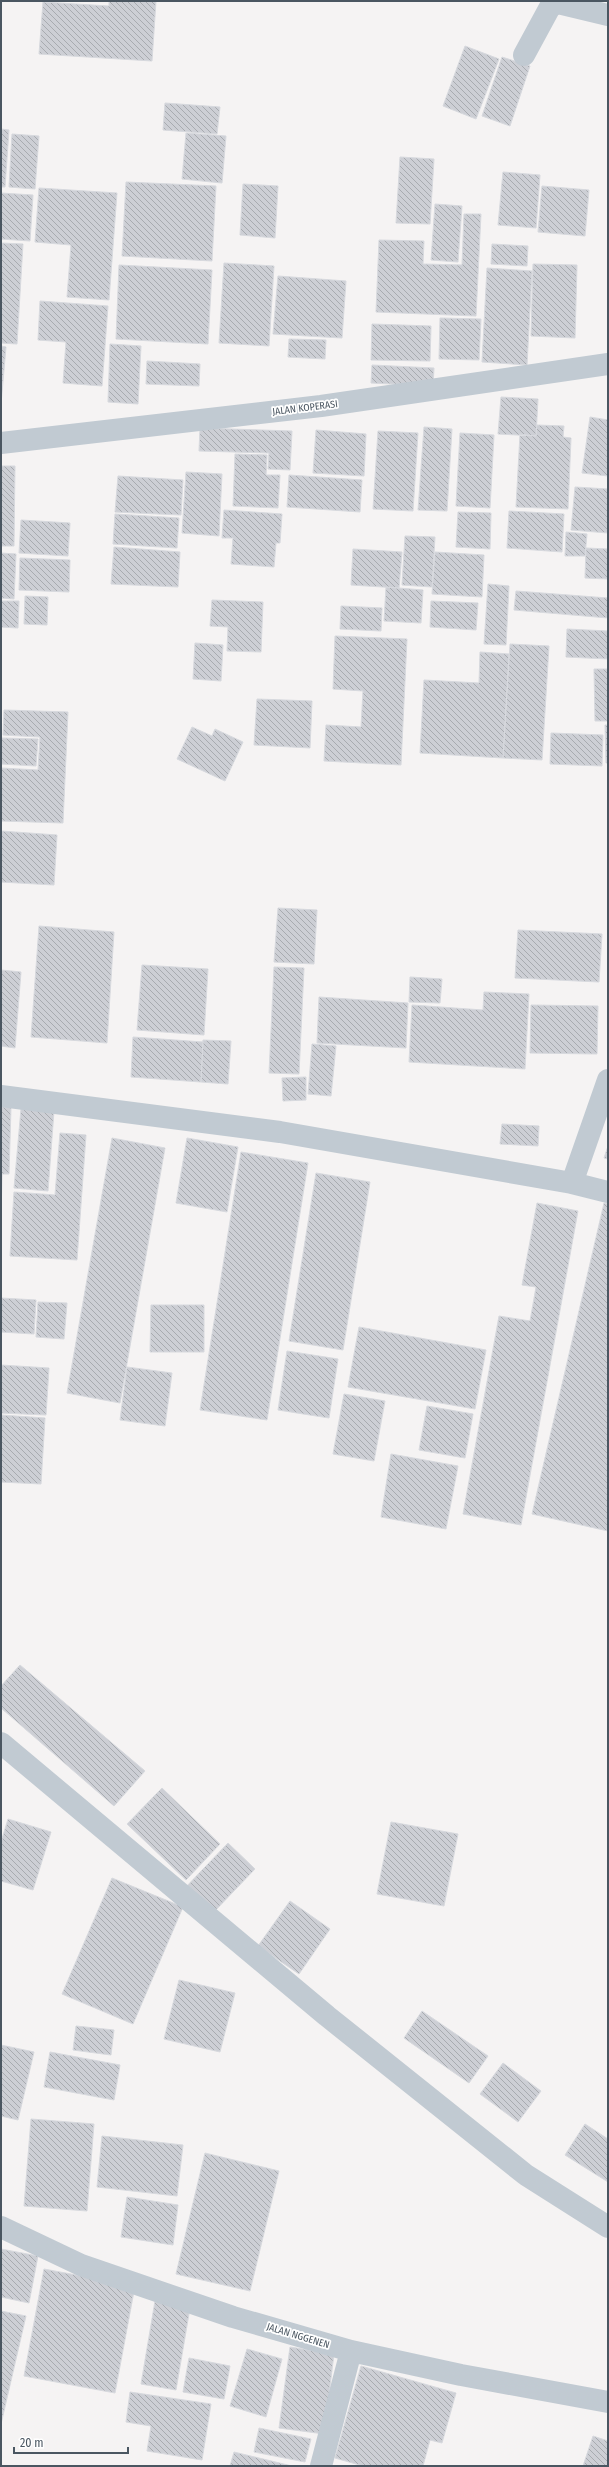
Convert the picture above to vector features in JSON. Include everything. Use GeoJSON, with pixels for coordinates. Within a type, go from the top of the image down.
{"type":"FeatureCollection","features":[{"type":"Feature","properties":{"kind":"street"},"geometry":{"type":"LineString","coordinates":[[524,56],[550,7],[558,3],[608,15]]}},
{"type":"Feature","properties":{"kind":"street","name":"JALAN KOPERASI"},"geometry":{"type":"LineString","coordinates":[[1,443],[321,406],[608,364]]}},
{"type":"Feature","properties":{"kind":"street"},"geometry":{"type":"LineString","coordinates":[[572,1183],[608,1080]]}},
{"type":"Feature","properties":{"kind":"street"},"geometry":{"type":"LineString","coordinates":[[1,1096],[280,1132],[572,1183],[608,1192]]}},
{"type":"Feature","properties":{"kind":"street"},"geometry":{"type":"LineString","coordinates":[[1,1743],[321,2010],[520,2170],[608,2227]]}},
{"type":"Feature","properties":{"kind":"street","name":"JALAN NGGENEN"},"geometry":{"type":"LineString","coordinates":[[1,2227],[81,2265],[233,2317],[351,2352],[461,2376],[608,2402]]}},
{"type":"Feature","properties":{"kind":"street"},"geometry":{"type":"LineString","coordinates":[[320,2466],[351,2352]]}},
{"type":"Feature","properties":{"kind":"building"},"geometry":{"type":"Polygon","coordinates":[[[109,1],[156,1],[152,61],[39,54],[43,2],[109,6],[109,1]]]}},
{"type":"Feature","properties":{"kind":"building"},"geometry":{"type":"Polygon","coordinates":[[[465,46],[499,59],[476,119],[443,106],[465,46]]]}},
{"type":"Feature","properties":{"kind":"building"},"geometry":{"type":"Polygon","coordinates":[[[502,57],[530,66],[510,126],[482,116],[502,57]]]}},
{"type":"Feature","properties":{"kind":"building"},"geometry":{"type":"Polygon","coordinates":[[[165,103],[220,107],[217,134],[163,130],[165,103]]]}},
{"type":"Feature","properties":{"kind":"building"},"geometry":{"type":"Polygon","coordinates":[[[1,129],[9,130],[5,187],[1,187],[1,129]]]}},
{"type":"Feature","properties":{"kind":"building"},"geometry":{"type":"Polygon","coordinates":[[[186,133],[226,136],[222,183],[182,179],[186,133]]]}},
{"type":"Feature","properties":{"kind":"building"},"geometry":{"type":"Polygon","coordinates":[[[12,134],[39,136],[35,189],[9,187],[12,134]]]}},
{"type":"Feature","properties":{"kind":"building"},"geometry":{"type":"Polygon","coordinates":[[[400,157],[434,159],[430,224],[396,223],[400,157]]]}},
{"type":"Feature","properties":{"kind":"building"},"geometry":{"type":"Polygon","coordinates":[[[503,172],[540,175],[536,228],[498,225],[503,172]]]}},
{"type":"Feature","properties":{"kind":"building"},"geometry":{"type":"Polygon","coordinates":[[[126,182],[216,186],[212,261],[122,256],[126,182]]]}},
{"type":"Feature","properties":{"kind":"building"},"geometry":{"type":"Polygon","coordinates":[[[243,184],[278,186],[275,238],[240,235],[243,184]]]}},
{"type":"Feature","properties":{"kind":"building"},"geometry":{"type":"Polygon","coordinates":[[[542,186],[589,190],[585,236],[538,232],[542,186]]]}},
{"type":"Feature","properties":{"kind":"building"},"geometry":{"type":"Polygon","coordinates":[[[39,188],[117,193],[109,300],[67,297],[71,245],[35,242],[39,188]]]}},
{"type":"Feature","properties":{"kind":"building"},"geometry":{"type":"Polygon","coordinates":[[[1,193],[33,195],[30,241],[1,239],[1,193]]]}},
{"type":"Feature","properties":{"kind":"building"},"geometry":{"type":"Polygon","coordinates":[[[435,204],[462,206],[458,262],[431,260],[435,204]]]}},
{"type":"Feature","properties":{"kind":"building"},"geometry":{"type":"Polygon","coordinates":[[[464,214],[481,214],[476,316],[376,312],[379,240],[424,241],[423,264],[462,265],[464,214]]]}},
{"type":"Feature","properties":{"kind":"building"},"geometry":{"type":"Polygon","coordinates":[[[1,243],[23,244],[17,344],[1,343],[1,243]]]}},
{"type":"Feature","properties":{"kind":"building"},"geometry":{"type":"Polygon","coordinates":[[[492,244],[528,246],[527,266],[491,264],[492,244]]]}},
{"type":"Feature","properties":{"kind":"building"},"geometry":{"type":"Polygon","coordinates":[[[224,263],[274,266],[269,346],[219,343],[224,263]]]}},
{"type":"Feature","properties":{"kind":"building"},"geometry":{"type":"Polygon","coordinates":[[[533,264],[577,265],[575,338],[531,336],[533,264]]]}},
{"type":"Feature","properties":{"kind":"building"},"geometry":{"type":"Polygon","coordinates":[[[119,265],[212,270],[208,344],[116,339],[119,265]]]}},
{"type":"Feature","properties":{"kind":"building"},"geometry":{"type":"Polygon","coordinates":[[[487,268],[532,271],[527,365],[482,362],[487,268]]]}},
{"type":"Feature","properties":{"kind":"building"},"geometry":{"type":"Polygon","coordinates":[[[278,276],[346,281],[342,338],[273,334],[278,276]]]}},
{"type":"Feature","properties":{"kind":"building"},"geometry":{"type":"Polygon","coordinates":[[[40,301],[108,306],[102,386],[63,383],[66,342],[38,340],[40,301]]]}},
{"type":"Feature","properties":{"kind":"building"},"geometry":{"type":"Polygon","coordinates":[[[440,318],[481,319],[479,360],[439,359],[440,318]]]}},
{"type":"Feature","properties":{"kind":"building"},"geometry":{"type":"Polygon","coordinates":[[[372,324],[431,326],[430,361],[371,360],[372,324]]]}},
{"type":"Feature","properties":{"kind":"building"},"geometry":{"type":"Polygon","coordinates":[[[289,339],[326,340],[325,359],[288,357],[289,339]]]}},
{"type":"Feature","properties":{"kind":"building"},"geometry":{"type":"Polygon","coordinates":[[[110,344],[141,346],[138,404],[108,402],[110,344]]]}},
{"type":"Feature","properties":{"kind":"building"},"geometry":{"type":"Polygon","coordinates":[[[1,346],[6,347],[1,404],[1,346]]]}},
{"type":"Feature","properties":{"kind":"building"},"geometry":{"type":"Polygon","coordinates":[[[147,361],[200,364],[199,386],[146,384],[147,361]]]}},
{"type":"Feature","properties":{"kind":"building"},"geometry":{"type":"Polygon","coordinates":[[[372,365],[434,368],[433,386],[371,383],[372,365]]]}},
{"type":"Feature","properties":{"kind":"building"},"geometry":{"type":"Polygon","coordinates":[[[501,397],[538,399],[536,436],[498,434],[501,397]]]}},
{"type":"Feature","properties":{"kind":"building"},"geometry":{"type":"Polygon","coordinates":[[[590,417],[608,420],[608,476],[582,473],[590,417]]]}},
{"type":"Feature","properties":{"kind":"building"},"geometry":{"type":"Polygon","coordinates":[[[537,425],[564,426],[563,437],[571,438],[568,509],[516,507],[520,434],[536,436],[537,425]]]}},
{"type":"Feature","properties":{"kind":"building"},"geometry":{"type":"Polygon","coordinates":[[[424,427],[452,429],[447,511],[418,510],[424,427]]]}},
{"type":"Feature","properties":{"kind":"building"},"geometry":{"type":"Polygon","coordinates":[[[200,428],[292,431],[290,470],[268,469],[269,453],[199,451],[200,428]]]}},
{"type":"Feature","properties":{"kind":"building"},"geometry":{"type":"Polygon","coordinates":[[[316,430],[366,434],[364,476],[313,473],[316,430]]]}},
{"type":"Feature","properties":{"kind":"building"},"geometry":{"type":"Polygon","coordinates":[[[378,431],[418,433],[413,511],[373,509],[378,431]]]}},
{"type":"Feature","properties":{"kind":"building"},"geometry":{"type":"Polygon","coordinates":[[[460,433],[494,435],[490,508],[456,506],[460,433]]]}},
{"type":"Feature","properties":{"kind":"building"},"geometry":{"type":"Polygon","coordinates":[[[235,454],[267,455],[266,475],[280,475],[278,508],[233,506],[235,454]]]}},
{"type":"Feature","properties":{"kind":"building"},"geometry":{"type":"Polygon","coordinates":[[[1,466],[15,466],[14,546],[1,546],[1,466]]]}},
{"type":"Feature","properties":{"kind":"building"},"geometry":{"type":"Polygon","coordinates":[[[186,472],[222,474],[219,536],[182,533],[186,472]]]}},
{"type":"Feature","properties":{"kind":"building"},"geometry":{"type":"Polygon","coordinates":[[[289,475],[362,480],[360,512],[287,507],[289,475]]]}},
{"type":"Feature","properties":{"kind":"building"},"geometry":{"type":"Polygon","coordinates":[[[118,476],[183,480],[181,515],[115,512],[118,476]]]}},
{"type":"Feature","properties":{"kind":"building"},"geometry":{"type":"Polygon","coordinates":[[[575,487],[608,489],[608,533],[571,530],[575,487]]]}},
{"type":"Feature","properties":{"kind":"building"},"geometry":{"type":"Polygon","coordinates":[[[224,510],[282,514],[280,543],[276,543],[274,567],[231,564],[233,538],[222,538],[224,510]]]}},
{"type":"Feature","properties":{"kind":"building"},"geometry":{"type":"Polygon","coordinates":[[[509,511],[564,514],[562,552],[507,548],[509,511]]]}},
{"type":"Feature","properties":{"kind":"building"},"geometry":{"type":"Polygon","coordinates":[[[458,512],[491,513],[490,549],[456,547],[458,512]]]}},
{"type":"Feature","properties":{"kind":"building"},"geometry":{"type":"Polygon","coordinates":[[[115,514],[179,518],[177,548],[113,544],[115,514]]]}},
{"type":"Feature","properties":{"kind":"building"},"geometry":{"type":"Polygon","coordinates":[[[21,520],[70,523],[68,556],[19,553],[21,520]]]}},
{"type":"Feature","properties":{"kind":"building"},"geometry":{"type":"Polygon","coordinates":[[[566,532],[587,534],[585,556],[565,556],[566,532]]]}},
{"type":"Feature","properties":{"kind":"building"},"geometry":{"type":"Polygon","coordinates":[[[405,536],[435,537],[432,587],[402,585],[405,536]]]}},
{"type":"Feature","properties":{"kind":"building"},"geometry":{"type":"Polygon","coordinates":[[[114,547],[180,552],[178,587],[111,584],[114,547]]]}},
{"type":"Feature","properties":{"kind":"building"},"geometry":{"type":"Polygon","coordinates":[[[586,548],[608,549],[608,579],[585,578],[586,548]]]}},
{"type":"Feature","properties":{"kind":"building"},"geometry":{"type":"Polygon","coordinates":[[[353,549],[402,552],[399,588],[351,585],[353,549]]]}},
{"type":"Feature","properties":{"kind":"building"},"geometry":{"type":"Polygon","coordinates":[[[435,552],[484,555],[482,597],[432,594],[435,552]]]}},
{"type":"Feature","properties":{"kind":"building"},"geometry":{"type":"Polygon","coordinates":[[[1,553],[16,554],[14,599],[1,598],[1,553]]]}},
{"type":"Feature","properties":{"kind":"building"},"geometry":{"type":"Polygon","coordinates":[[[20,558],[70,560],[69,592],[19,590],[20,558]]]}},
{"type":"Feature","properties":{"kind":"building"},"geometry":{"type":"Polygon","coordinates":[[[488,584],[509,586],[506,645],[484,644],[488,584]]]}},
{"type":"Feature","properties":{"kind":"building"},"geometry":{"type":"Polygon","coordinates":[[[386,587],[423,590],[421,623],[384,621],[386,587]]]}},
{"type":"Feature","properties":{"kind":"building"},"geometry":{"type":"Polygon","coordinates":[[[516,591],[608,598],[608,618],[514,610],[516,591]]]}},
{"type":"Feature","properties":{"kind":"building"},"geometry":{"type":"Polygon","coordinates":[[[25,596],[48,597],[47,625],[24,624],[25,596]]]}},
{"type":"Feature","properties":{"kind":"building"},"geometry":{"type":"Polygon","coordinates":[[[212,600],[263,602],[261,652],[227,651],[228,627],[210,626],[212,600]]]}},
{"type":"Feature","properties":{"kind":"building"},"geometry":{"type":"Polygon","coordinates":[[[1,601],[19,601],[18,628],[1,627],[1,601]]]}},
{"type":"Feature","properties":{"kind":"building"},"geometry":{"type":"Polygon","coordinates":[[[431,601],[478,603],[476,630],[430,627],[431,601]]]}},
{"type":"Feature","properties":{"kind":"building"},"geometry":{"type":"Polygon","coordinates":[[[341,606],[382,608],[381,631],[340,629],[341,606]]]}},
{"type":"Feature","properties":{"kind":"building"},"geometry":{"type":"Polygon","coordinates":[[[567,629],[608,631],[608,659],[566,657],[567,629]]]}},
{"type":"Feature","properties":{"kind":"building"},"geometry":{"type":"Polygon","coordinates":[[[335,636],[407,639],[401,765],[324,761],[326,725],[361,727],[363,691],[333,689],[335,636]]]}},
{"type":"Feature","properties":{"kind":"building"},"geometry":{"type":"Polygon","coordinates":[[[195,643],[223,645],[221,681],[193,679],[195,643]]]}},
{"type":"Feature","properties":{"kind":"building"},"geometry":{"type":"Polygon","coordinates":[[[510,644],[549,646],[542,760],[503,758],[510,644]]]}},
{"type":"Feature","properties":{"kind":"building"},"geometry":{"type":"Polygon","coordinates":[[[480,652],[509,654],[503,758],[420,753],[424,680],[479,683],[480,652]]]}},
{"type":"Feature","properties":{"kind":"building"},"geometry":{"type":"Polygon","coordinates":[[[594,669],[608,669],[608,721],[595,721],[594,669]]]}},
{"type":"Feature","properties":{"kind":"building"},"geometry":{"type":"Polygon","coordinates":[[[257,699],[312,701],[310,748],[254,745],[257,699]]]}},
{"type":"Feature","properties":{"kind":"building"},"geometry":{"type":"Polygon","coordinates":[[[4,710],[68,712],[63,823],[1,821],[1,768],[38,770],[40,737],[3,735],[4,710]]]}},
{"type":"Feature","properties":{"kind":"building"},"geometry":{"type":"Polygon","coordinates":[[[605,725],[608,725],[608,763],[606,763],[605,725]]]}},
{"type":"Feature","properties":{"kind":"building"},"geometry":{"type":"Polygon","coordinates":[[[192,727],[212,736],[215,729],[243,742],[225,781],[177,759],[192,727]]]}},
{"type":"Feature","properties":{"kind":"building"},"geometry":{"type":"Polygon","coordinates":[[[551,733],[603,735],[602,766],[550,764],[551,733]]]}},
{"type":"Feature","properties":{"kind":"building"},"geometry":{"type":"Polygon","coordinates":[[[1,738],[38,739],[36,766],[1,764],[1,738]]]}},
{"type":"Feature","properties":{"kind":"building"},"geometry":{"type":"Polygon","coordinates":[[[1,831],[57,835],[54,885],[1,882],[1,831]]]}},
{"type":"Feature","properties":{"kind":"building"},"geometry":{"type":"Polygon","coordinates":[[[278,908],[317,910],[314,964],[274,962],[278,908]]]}},
{"type":"Feature","properties":{"kind":"building"},"geometry":{"type":"Polygon","coordinates":[[[39,926],[114,932],[107,1043],[31,1037],[39,926]]]}},
{"type":"Feature","properties":{"kind":"building"},"geometry":{"type":"Polygon","coordinates":[[[518,930],[602,934],[599,982],[515,978],[518,930]]]}},
{"type":"Feature","properties":{"kind":"building"},"geometry":{"type":"Polygon","coordinates":[[[142,965],[208,969],[204,1035],[137,1030],[142,965]]]}},
{"type":"Feature","properties":{"kind":"building"},"geometry":{"type":"Polygon","coordinates":[[[274,967],[304,968],[299,1074],[269,1073],[274,967]]]}},
{"type":"Feature","properties":{"kind":"building"},"geometry":{"type":"Polygon","coordinates":[[[1,970],[21,972],[15,1048],[1,1046],[1,970]]]}},
{"type":"Feature","properties":{"kind":"building"},"geometry":{"type":"Polygon","coordinates":[[[410,977],[442,979],[440,1003],[409,1002],[410,977]]]}},
{"type":"Feature","properties":{"kind":"building"},"geometry":{"type":"Polygon","coordinates":[[[484,992],[529,994],[525,1069],[409,1062],[412,1005],[483,1010],[484,992]]]}},
{"type":"Feature","properties":{"kind":"building"},"geometry":{"type":"Polygon","coordinates":[[[319,997],[408,1003],[406,1048],[317,1043],[319,997]]]}},
{"type":"Feature","properties":{"kind":"building"},"geometry":{"type":"Polygon","coordinates":[[[531,1005],[598,1006],[597,1054],[530,1053],[531,1005]]]}},
{"type":"Feature","properties":{"kind":"building"},"geometry":{"type":"Polygon","coordinates":[[[133,1037],[203,1042],[201,1082],[131,1077],[133,1037]]]}},
{"type":"Feature","properties":{"kind":"building"},"geometry":{"type":"Polygon","coordinates":[[[203,1040],[231,1041],[228,1084],[201,1082],[203,1040]]]}},
{"type":"Feature","properties":{"kind":"building"},"geometry":{"type":"Polygon","coordinates":[[[312,1044],[336,1046],[331,1096],[308,1094],[312,1044]]]}},
{"type":"Feature","properties":{"kind":"building"},"geometry":{"type":"Polygon","coordinates":[[[306,1077],[306,1100],[283,1101],[282,1078],[306,1077]]]}},
{"type":"Feature","properties":{"kind":"building"},"geometry":{"type":"Polygon","coordinates":[[[1,1107],[11,1107],[9,1174],[2,1174],[1,1218],[1,1107]]]}},
{"type":"Feature","properties":{"kind":"building"},"geometry":{"type":"Polygon","coordinates":[[[21,1109],[54,1111],[48,1191],[14,1188],[21,1109]]]}},
{"type":"Feature","properties":{"kind":"building"},"geometry":{"type":"Polygon","coordinates":[[[502,1124],[539,1126],[538,1146],[500,1144],[502,1124]]]}},
{"type":"Feature","properties":{"kind":"building"},"geometry":{"type":"Polygon","coordinates":[[[60,1133],[86,1135],[77,1260],[10,1256],[14,1192],[55,1195],[60,1133]]]}},
{"type":"Feature","properties":{"kind":"building"},"geometry":{"type":"Polygon","coordinates":[[[112,1138],[165,1148],[120,1403],[67,1393],[112,1138]]]}},
{"type":"Feature","properties":{"kind":"building"},"geometry":{"type":"Polygon","coordinates":[[[187,1138],[238,1147],[227,1212],[176,1203],[187,1138]]]}},
{"type":"Feature","properties":{"kind":"building"},"geometry":{"type":"Polygon","coordinates":[[[608,1146],[608,1159],[604,1158],[608,1146]]]}},
{"type":"Feature","properties":{"kind":"building"},"geometry":{"type":"Polygon","coordinates":[[[241,1152],[308,1163],[267,1420],[200,1410],[241,1152]]]}},
{"type":"Feature","properties":{"kind":"building"},"geometry":{"type":"Polygon","coordinates":[[[316,1173],[370,1182],[343,1350],[289,1341],[316,1173]]]}},
{"type":"Feature","properties":{"kind":"building"},"geometry":{"type":"Polygon","coordinates":[[[537,1203],[578,1211],[521,1525],[463,1514],[499,1316],[530,1321],[536,1287],[522,1285],[537,1203]]]}},
{"type":"Feature","properties":{"kind":"building"},"geometry":{"type":"Polygon","coordinates":[[[604,1203],[608,1204],[608,1531],[532,1514],[604,1203]]]}},
{"type":"Feature","properties":{"kind":"building"},"geometry":{"type":"Polygon","coordinates":[[[1,1298],[36,1300],[34,1334],[1,1332],[1,1298]]]}},
{"type":"Feature","properties":{"kind":"building"},"geometry":{"type":"Polygon","coordinates":[[[38,1302],[67,1303],[64,1339],[36,1337],[38,1302]]]}},
{"type":"Feature","properties":{"kind":"building"},"geometry":{"type":"Polygon","coordinates":[[[151,1305],[204,1305],[204,1352],[150,1352],[151,1305]]]}},
{"type":"Feature","properties":{"kind":"building"},"geometry":{"type":"Polygon","coordinates":[[[359,1327],[486,1350],[475,1409],[348,1387],[359,1327]]]}},
{"type":"Feature","properties":{"kind":"building"},"geometry":{"type":"Polygon","coordinates":[[[287,1351],[338,1359],[329,1418],[278,1410],[287,1351]]]}},
{"type":"Feature","properties":{"kind":"building"},"geometry":{"type":"Polygon","coordinates":[[[1,1365],[49,1368],[46,1415],[1,1413],[1,1365]]]}},
{"type":"Feature","properties":{"kind":"building"},"geometry":{"type":"Polygon","coordinates":[[[127,1367],[172,1373],[165,1426],[120,1420],[127,1367]]]}},
{"type":"Feature","properties":{"kind":"building"},"geometry":{"type":"Polygon","coordinates":[[[344,1394],[385,1401],[374,1461],[333,1454],[344,1394]]]}},
{"type":"Feature","properties":{"kind":"building"},"geometry":{"type":"Polygon","coordinates":[[[427,1406],[473,1414],[465,1458],[419,1450],[427,1406]]]}},
{"type":"Feature","properties":{"kind":"building"},"geometry":{"type":"Polygon","coordinates":[[[1,1415],[45,1418],[41,1484],[1,1482],[1,1415]]]}},
{"type":"Feature","properties":{"kind":"building"},"geometry":{"type":"Polygon","coordinates":[[[391,1454],[458,1466],[446,1529],[381,1517],[391,1454]]]}},
{"type":"Feature","properties":{"kind":"building"},"geometry":{"type":"Polygon","coordinates":[[[20,1665],[145,1771],[114,1806],[1,1708],[1,1686],[20,1665]]]}},
{"type":"Feature","properties":{"kind":"building"},"geometry":{"type":"Polygon","coordinates":[[[162,1788],[220,1844],[186,1880],[127,1824],[162,1788]]]}},
{"type":"Feature","properties":{"kind":"building"},"geometry":{"type":"Polygon","coordinates":[[[8,1819],[51,1832],[33,1890],[1,1881],[1,1842],[8,1819]]]}},
{"type":"Feature","properties":{"kind":"building"},"geometry":{"type":"Polygon","coordinates":[[[391,1822],[458,1834],[444,1906],[377,1894],[391,1822]]]}},
{"type":"Feature","properties":{"kind":"building"},"geometry":{"type":"Polygon","coordinates":[[[228,1843],[255,1869],[211,1915],[184,1889],[228,1843]]]}},
{"type":"Feature","properties":{"kind":"building"},"geometry":{"type":"Polygon","coordinates":[[[112,1878],[183,1907],[133,2024],[62,1994],[112,1878]]]}},
{"type":"Feature","properties":{"kind":"building"},"geometry":{"type":"Polygon","coordinates":[[[290,1901],[330,1929],[299,1974],[258,1946],[290,1901]]]}},
{"type":"Feature","properties":{"kind":"building"},"geometry":{"type":"Polygon","coordinates":[[[179,1980],[235,1993],[220,2052],[164,2039],[179,1980]]]}},
{"type":"Feature","properties":{"kind":"building"},"geometry":{"type":"Polygon","coordinates":[[[422,2011],[488,2056],[469,2083],[404,2038],[422,2011]]]}},
{"type":"Feature","properties":{"kind":"building"},"geometry":{"type":"Polygon","coordinates":[[[76,2026],[114,2030],[111,2055],[73,2050],[76,2026]]]}},
{"type":"Feature","properties":{"kind":"building"},"geometry":{"type":"Polygon","coordinates":[[[1,2045],[34,2052],[18,2120],[1,2116],[1,2045]]]}},
{"type":"Feature","properties":{"kind":"building"},"geometry":{"type":"Polygon","coordinates":[[[50,2052],[120,2065],[114,2100],[44,2087],[50,2052]]]}},
{"type":"Feature","properties":{"kind":"building"},"geometry":{"type":"Polygon","coordinates":[[[503,2063],[541,2091],[518,2122],[480,2094],[503,2063]]]}},
{"type":"Feature","properties":{"kind":"building"},"geometry":{"type":"Polygon","coordinates":[[[31,2119],[94,2124],[87,2211],[24,2206],[31,2119]]]}},
{"type":"Feature","properties":{"kind":"building"},"geometry":{"type":"Polygon","coordinates":[[[585,2124],[608,2139],[608,2182],[565,2155],[585,2124]]]}},
{"type":"Feature","properties":{"kind":"building"},"geometry":{"type":"Polygon","coordinates":[[[102,2136],[183,2145],[177,2196],[97,2187],[102,2136]]]}},
{"type":"Feature","properties":{"kind":"building"},"geometry":{"type":"Polygon","coordinates":[[[205,2153],[279,2171],[250,2291],[176,2274],[205,2153]]]}},
{"type":"Feature","properties":{"kind":"building"},"geometry":{"type":"Polygon","coordinates":[[[127,2197],[178,2205],[173,2245],[121,2237],[127,2197]]]}},
{"type":"Feature","properties":{"kind":"building"},"geometry":{"type":"Polygon","coordinates":[[[1,2249],[38,2256],[29,2303],[1,2297],[1,2249]]]}},
{"type":"Feature","properties":{"kind":"building"},"geometry":{"type":"Polygon","coordinates":[[[44,2269],[135,2286],[115,2393],[24,2376],[44,2269]]]}},
{"type":"Feature","properties":{"kind":"building"},"geometry":{"type":"Polygon","coordinates":[[[155,2301],[190,2308],[176,2390],[141,2384],[155,2301]]]}},
{"type":"Feature","properties":{"kind":"building"},"geometry":{"type":"Polygon","coordinates":[[[1,2311],[26,2316],[1,2424],[1,2311]]]}},
{"type":"Feature","properties":{"kind":"building"},"geometry":{"type":"Polygon","coordinates":[[[290,2347],[334,2354],[324,2434],[279,2428],[290,2347]]]}},
{"type":"Feature","properties":{"kind":"building"},"geometry":{"type":"Polygon","coordinates":[[[247,2349],[282,2359],[266,2417],[230,2406],[247,2349]]]}},
{"type":"Feature","properties":{"kind":"building"},"geometry":{"type":"Polygon","coordinates":[[[189,2358],[230,2366],[224,2399],[183,2392],[189,2358]]]}},
{"type":"Feature","properties":{"kind":"building"},"geometry":{"type":"Polygon","coordinates":[[[361,2366],[456,2393],[442,2443],[430,2440],[423,2466],[363,2466],[335,2458],[361,2366]]]}},
{"type":"Feature","properties":{"kind":"building"},"geometry":{"type":"Polygon","coordinates":[[[130,2392],[211,2404],[202,2460],[147,2451],[151,2426],[126,2422],[130,2392]]]}},
{"type":"Feature","properties":{"kind":"building"},"geometry":{"type":"Polygon","coordinates":[[[259,2428],[311,2439],[305,2462],[254,2452],[259,2428]]]}},
{"type":"Feature","properties":{"kind":"building"},"geometry":{"type":"Polygon","coordinates":[[[593,2436],[608,2441],[608,2466],[583,2466],[593,2436]]]}},
{"type":"Feature","properties":{"kind":"building"},"geometry":{"type":"Polygon","coordinates":[[[234,2452],[292,2466],[230,2466],[234,2452]]]}}]}
